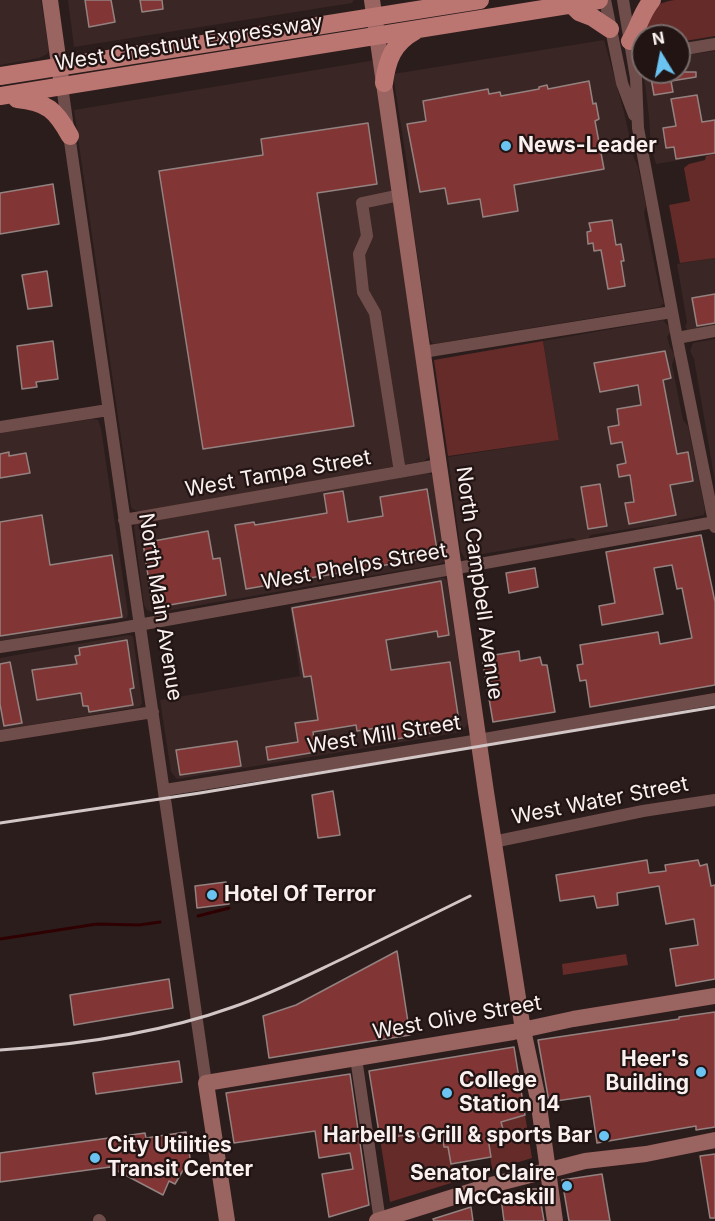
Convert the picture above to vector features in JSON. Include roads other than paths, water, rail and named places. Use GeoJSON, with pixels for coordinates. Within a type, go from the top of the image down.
{"type":"FeatureCollection","features":[{"type":"Feature","properties":{"kind":"main road","name":"North Main Avenue"},"geometry":{"type":"LineString","coordinates":[[50,0],[62,86]]}},
{"type":"Feature","properties":{"kind":"main road","name":"West Chestnut Expressway"},"geometry":{"type":"LineString","coordinates":[[0,76],[480,0]]}},
{"type":"Feature","properties":{"kind":"main road","name":"West Chestnut Expressway"},"geometry":{"type":"LineString","coordinates":[[0,97],[62,86],[374,17],[422,28],[599,0]]}},
{"type":"Feature","properties":{"kind":"main road"},"geometry":{"type":"LineString","coordinates":[[639,24],[643,11],[652,0]]}},
{"type":"Feature","properties":{"kind":"main road"},"geometry":{"type":"LineString","coordinates":[[571,4],[579,12],[592,17],[610,29]]}},
{"type":"Feature","properties":{"kind":"main road","name":"North Campbell Avenue"},"geometry":{"type":"LineString","coordinates":[[374,17],[493,842],[523,1030],[538,1099],[555,1221]]}},
{"type":"Feature","properties":{"kind":"main road"},"geometry":{"type":"LineString","coordinates":[[384,83],[388,60],[396,45],[408,35],[422,28]]}},
{"type":"Feature","properties":{"kind":"main road"},"geometry":{"type":"LineString","coordinates":[[0,97],[43,104],[60,119],[70,136]]}},
{"type":"Feature","properties":{"kind":"main road","name":"West Olive Street"},"geometry":{"type":"LineString","coordinates":[[206,1083],[715,996]]}},
{"type":"Feature","properties":{"kind":"main road","name":"North Main Avenue"},"geometry":{"type":"LineString","coordinates":[[206,1083],[227,1221]]}},
{"type":"Feature","properties":{"kind":"main road"},"geometry":{"type":"LineString","coordinates":[[379,1221],[547,1170],[594,1159],[646,1154],[715,1140]]}},
{"type":"Feature","properties":{"kind":"street"},"geometry":{"type":"LineString","coordinates":[[605,0],[622,83],[638,128]]}},
{"type":"Feature","properties":{"kind":"street"},"geometry":{"type":"LineString","coordinates":[[622,0],[631,36]]}},
{"type":"Feature","properties":{"kind":"street"},"geometry":{"type":"LineString","coordinates":[[691,48],[715,44]]}},
{"type":"Feature","properties":{"kind":"street"},"geometry":{"type":"LineString","coordinates":[[636,84],[638,128],[677,338],[715,523]]}},
{"type":"Feature","properties":{"kind":"street","name":"North Main Avenue"},"geometry":{"type":"LineString","coordinates":[[62,86],[206,1083]]}},
{"type":"Feature","properties":{"kind":"street"},"geometry":{"type":"LineString","coordinates":[[400,195],[362,203],[367,236],[359,254],[363,292],[375,313],[400,472]]}},
{"type":"Feature","properties":{"kind":"street"},"geometry":{"type":"LineString","coordinates":[[423,352],[672,312]]}},
{"type":"Feature","properties":{"kind":"street"},"geometry":{"type":"LineString","coordinates":[[677,338],[715,331]]}},
{"type":"Feature","properties":{"kind":"street"},"geometry":{"type":"LineString","coordinates":[[0,428],[108,410]]}},
{"type":"Feature","properties":{"kind":"street","name":"West Tampa Street"},"geometry":{"type":"LineString","coordinates":[[124,520],[439,465]]}},
{"type":"Feature","properties":{"kind":"street","name":"West Phelps Street"},"geometry":{"type":"LineString","coordinates":[[0,647],[715,523]]}},
{"type":"Feature","properties":{"kind":"street","name":"West Mill Street"},"geometry":{"type":"LineString","coordinates":[[165,790],[715,699]]}},
{"type":"Feature","properties":{"kind":"street"},"geometry":{"type":"LineString","coordinates":[[0,736],[153,712]]}},
{"type":"Feature","properties":{"kind":"street","name":"West Water Street"},"geometry":{"type":"LineString","coordinates":[[493,842],[643,811],[715,800]]}},
{"type":"Feature","properties":{"kind":"street"},"geometry":{"type":"LineString","coordinates":[[356,1058],[379,1221]]}},
{"type":"Feature","properties":{"kind":"waterway"},"geometry":{"type":"LineString","coordinates":[[198,916],[229,908]]}},
{"type":"Feature","properties":{"kind":"waterway"},"geometry":{"type":"LineString","coordinates":[[0,939],[97,924],[139,925],[160,922]]}},
{"type":"Feature","properties":{"kind":"railway"},"geometry":{"type":"LineString","coordinates":[[0,823],[200,793],[715,707]]}},
{"type":"Feature","properties":{"kind":"railway"},"geometry":{"type":"LineString","coordinates":[[0,1050],[58,1045],[118,1036],[148,1031],[205,1016],[247,1002],[288,984],[470,896]]}},
{"type":"Feature","properties":{"kind":"place","name":"News-Leader"},"geometry":{"type":"Point","coordinates":[506,146]}},
{"type":"Feature","properties":{"kind":"place","name":"Hotel Of Terror"},"geometry":{"type":"Point","coordinates":[212,895]}},
{"type":"Feature","properties":{"kind":"place","name":"Heer's Building"},"geometry":{"type":"Point","coordinates":[701,1072]}},
{"type":"Feature","properties":{"kind":"place","name":"College Station 14"},"geometry":{"type":"Point","coordinates":[447,1093]}},
{"type":"Feature","properties":{"kind":"place","name":"Harbell's Grill & sports Bar"},"geometry":{"type":"Point","coordinates":[604,1136]}},
{"type":"Feature","properties":{"kind":"place","name":"City Utilities Transit Center"},"geometry":{"type":"Point","coordinates":[95,1158]}},
{"type":"Feature","properties":{"kind":"place","name":"Senator Claire McCaskill"},"geometry":{"type":"Point","coordinates":[567,1186]}}]}
